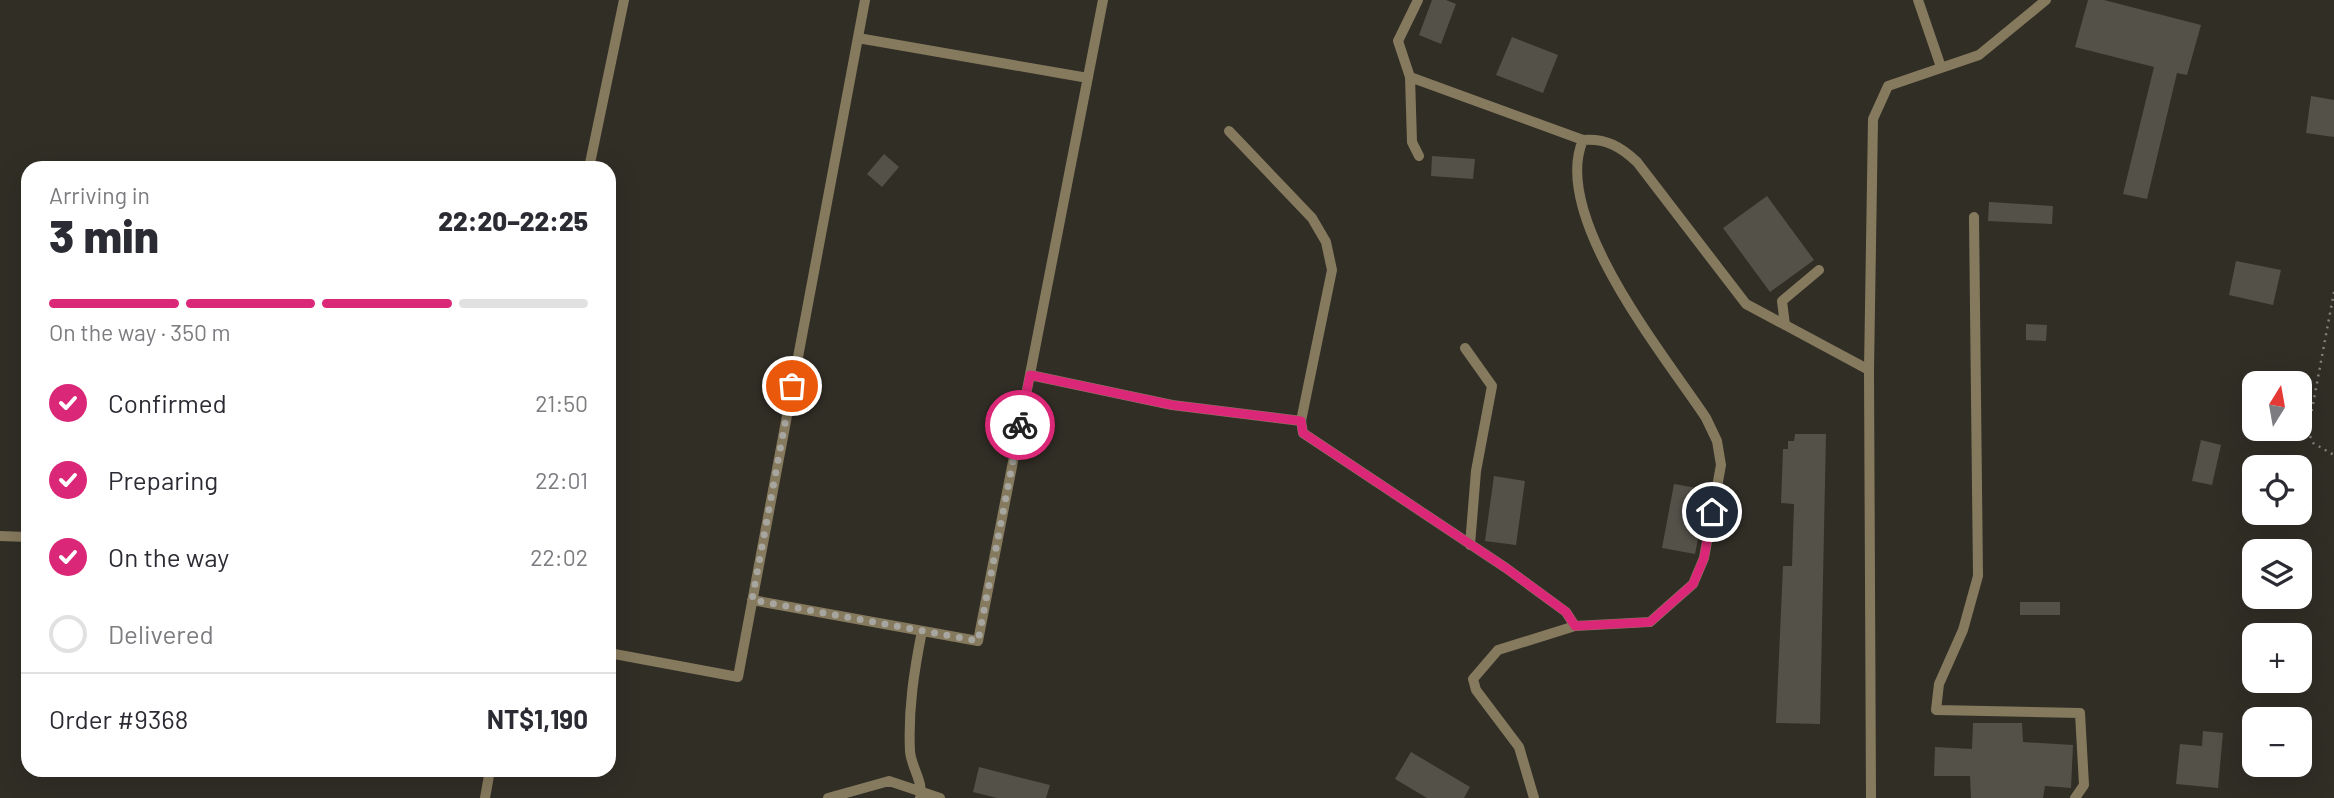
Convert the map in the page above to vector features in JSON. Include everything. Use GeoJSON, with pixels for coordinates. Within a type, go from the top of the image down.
{"type":"FeatureCollection","features":[{"type":"Feature","properties":{"kind":"lane"},"geometry":{"type":"LineString","coordinates":[[590,161],[624,0]]}},
{"type":"Feature","properties":{"kind":"lane"},"geometry":{"type":"LineString","coordinates":[[616,654],[738,677],[865,0]]}},
{"type":"Feature","properties":{"kind":"lane"},"geometry":{"type":"LineString","coordinates":[[752,600],[978,641],[1102,0]]}},
{"type":"Feature","properties":{"kind":"lane"},"geometry":{"type":"LineString","coordinates":[[1418,0],[1398,41],[1410,77],[1412,142],[1419,156]]}},
{"type":"Feature","properties":{"kind":"lane"},"geometry":{"type":"LineString","coordinates":[[1918,0],[1941,67]]}},
{"type":"Feature","properties":{"kind":"lane"},"geometry":{"type":"LineString","coordinates":[[1871,798],[1869,370],[1873,119],[1888,86],[1979,55],[2046,0]]}},
{"type":"Feature","properties":{"kind":"lane"},"geometry":{"type":"LineString","coordinates":[[858,38],[1088,78]]}},
{"type":"Feature","properties":{"kind":"lane"},"geometry":{"type":"LineString","coordinates":[[1410,77],[1583,140],[1597,139],[1621,147],[1637,162],[1746,304],[1869,370]]}},
{"type":"Feature","properties":{"kind":"lane"},"geometry":{"type":"LineString","coordinates":[[1229,131],[1312,218],[1326,242],[1332,270],[1301,421],[1303,433],[1470,544],[1566,612],[1575,626]]}},
{"type":"Feature","properties":{"kind":"lane"},"geometry":{"type":"LineString","coordinates":[[1534,798],[1519,747],[1476,690],[1473,679],[1498,650],[1575,626],[1650,622],[1693,584],[1704,558],[1721,465],[1717,441],[1706,418],[1603,263],[1586,219],[1578,176],[1578,152],[1583,140]]}},
{"type":"Feature","properties":{"kind":"lane"},"geometry":{"type":"LineString","coordinates":[[1975,217],[1978,576],[1963,630],[1939,684],[1936,710],[2080,713],[2084,785],[2075,798]]}},
{"type":"Feature","properties":{"kind":"lane"},"geometry":{"type":"LineString","coordinates":[[1785,325],[1782,300],[1819,271]]}},
{"type":"Feature","properties":{"kind":"lane"},"geometry":{"type":"LineString","coordinates":[[1465,348],[1492,386],[1476,471],[1470,544]]}},
{"type":"Feature","properties":{"kind":"lane"},"geometry":{"type":"LineString","coordinates":[[1030,375],[1172,405],[1301,421]]}},
{"type":"Feature","properties":{"kind":"lane"},"geometry":{"type":"LineString","coordinates":[[0,536],[21,537]]}},
{"type":"Feature","properties":{"kind":"lane"},"geometry":{"type":"LineString","coordinates":[[921,794],[910,755],[910,694],[922,631]]}},
{"type":"Feature","properties":{"kind":"lane"},"geometry":{"type":"LineString","coordinates":[[485,798],[489,777]]}},
{"type":"Feature","properties":{"kind":"lane"},"geometry":{"type":"LineString","coordinates":[[828,798],[889,781],[921,794],[940,798]]}},
{"type":"Feature","properties":{"kind":"path"},"geometry":{"type":"LineString","coordinates":[[2334,292],[2308,431],[2313,443],[2334,455]]}},
{"type":"Feature","properties":{"kind":"building"},"geometry":{"type":"Polygon","coordinates":[[[1432,0],[1446,0],[1456,4],[1441,44],[1419,35],[1432,0]]]}},
{"type":"Feature","properties":{"kind":"building"},"geometry":{"type":"Polygon","coordinates":[[[2088,0],[2104,0],[2201,25],[2187,75],[2177,73],[2147,199],[2123,194],[2154,67],[2075,47],[2088,0]]]}},
{"type":"Feature","properties":{"kind":"building"},"geometry":{"type":"Polygon","coordinates":[[[1512,37],[1558,55],[1543,93],[1496,75],[1512,37]]]}},
{"type":"Feature","properties":{"kind":"building"},"geometry":{"type":"Polygon","coordinates":[[[2311,96],[2334,100],[2334,137],[2306,133],[2311,96]]]}},
{"type":"Feature","properties":{"kind":"building"},"geometry":{"type":"Polygon","coordinates":[[[884,154],[899,167],[882,187],[867,174],[884,154]]]}},
{"type":"Feature","properties":{"kind":"building"},"geometry":{"type":"Polygon","coordinates":[[[1432,156],[1475,159],[1473,179],[1431,176],[1432,156]]]}},
{"type":"Feature","properties":{"kind":"building"},"geometry":{"type":"Polygon","coordinates":[[[1767,196],[1814,260],[1770,292],[1723,228],[1767,196]]]}},
{"type":"Feature","properties":{"kind":"building"},"geometry":{"type":"Polygon","coordinates":[[[1989,202],[2053,206],[2052,224],[1988,221],[1989,202]]]}},
{"type":"Feature","properties":{"kind":"building"},"geometry":{"type":"Polygon","coordinates":[[[2236,261],[2281,270],[2273,305],[2229,295],[2236,261]]]}},
{"type":"Feature","properties":{"kind":"building"},"geometry":{"type":"Polygon","coordinates":[[[2026,324],[2047,325],[2046,341],[2026,340],[2026,324]]]}},
{"type":"Feature","properties":{"kind":"building"},"geometry":{"type":"Polygon","coordinates":[[[1795,434],[1826,434],[1820,724],[1776,723],[1783,566],[1792,566],[1794,504],[1781,503],[1783,449],[1788,449],[1788,441],[1794,441],[1795,434]]]}},
{"type":"Feature","properties":{"kind":"building"},"geometry":{"type":"Polygon","coordinates":[[[2201,440],[2221,445],[2212,485],[2192,481],[2201,440]]]}},
{"type":"Feature","properties":{"kind":"building"},"geometry":{"type":"Polygon","coordinates":[[[1494,476],[1525,481],[1516,545],[1485,541],[1494,476]]]}},
{"type":"Feature","properties":{"kind":"building"},"geometry":{"type":"Polygon","coordinates":[[[1674,484],[1708,490],[1695,554],[1662,548],[1674,484]]]}},
{"type":"Feature","properties":{"kind":"building"},"geometry":{"type":"Polygon","coordinates":[[[2020,602],[2060,602],[2060,615],[2020,615],[2020,602]]]}},
{"type":"Feature","properties":{"kind":"building"},"geometry":{"type":"Polygon","coordinates":[[[1973,723],[2022,723],[2023,742],[2073,745],[2071,788],[2045,786],[2043,798],[1971,798],[1970,776],[1934,776],[1935,747],[1972,749],[1973,723]]]}},
{"type":"Feature","properties":{"kind":"building"},"geometry":{"type":"Polygon","coordinates":[[[2203,731],[2223,733],[2218,788],[2176,784],[2180,744],[2202,746],[2203,731]]]}},
{"type":"Feature","properties":{"kind":"building"},"geometry":{"type":"Polygon","coordinates":[[[1411,752],[1470,787],[1464,798],[1427,798],[1395,779],[1411,752]]]}},
{"type":"Feature","properties":{"kind":"building"},"geometry":{"type":"Polygon","coordinates":[[[979,767],[1050,785],[1046,798],[997,798],[973,792],[979,767]]]}},
{"type":"Feature","properties":{"kind":"way so far"},"geometry":{"type":"LineString","coordinates":[[792,386],[752,600],[978,641],[1020,425]]}},
{"type":"Feature","properties":{"kind":"route"},"geometry":{"type":"LineString","coordinates":[[1020,425],[1030,375],[1172,405],[1301,421],[1303,433],[1506,568],[1566,612],[1575,626],[1650,622],[1693,584],[1704,558],[1712,512]]}}]}
